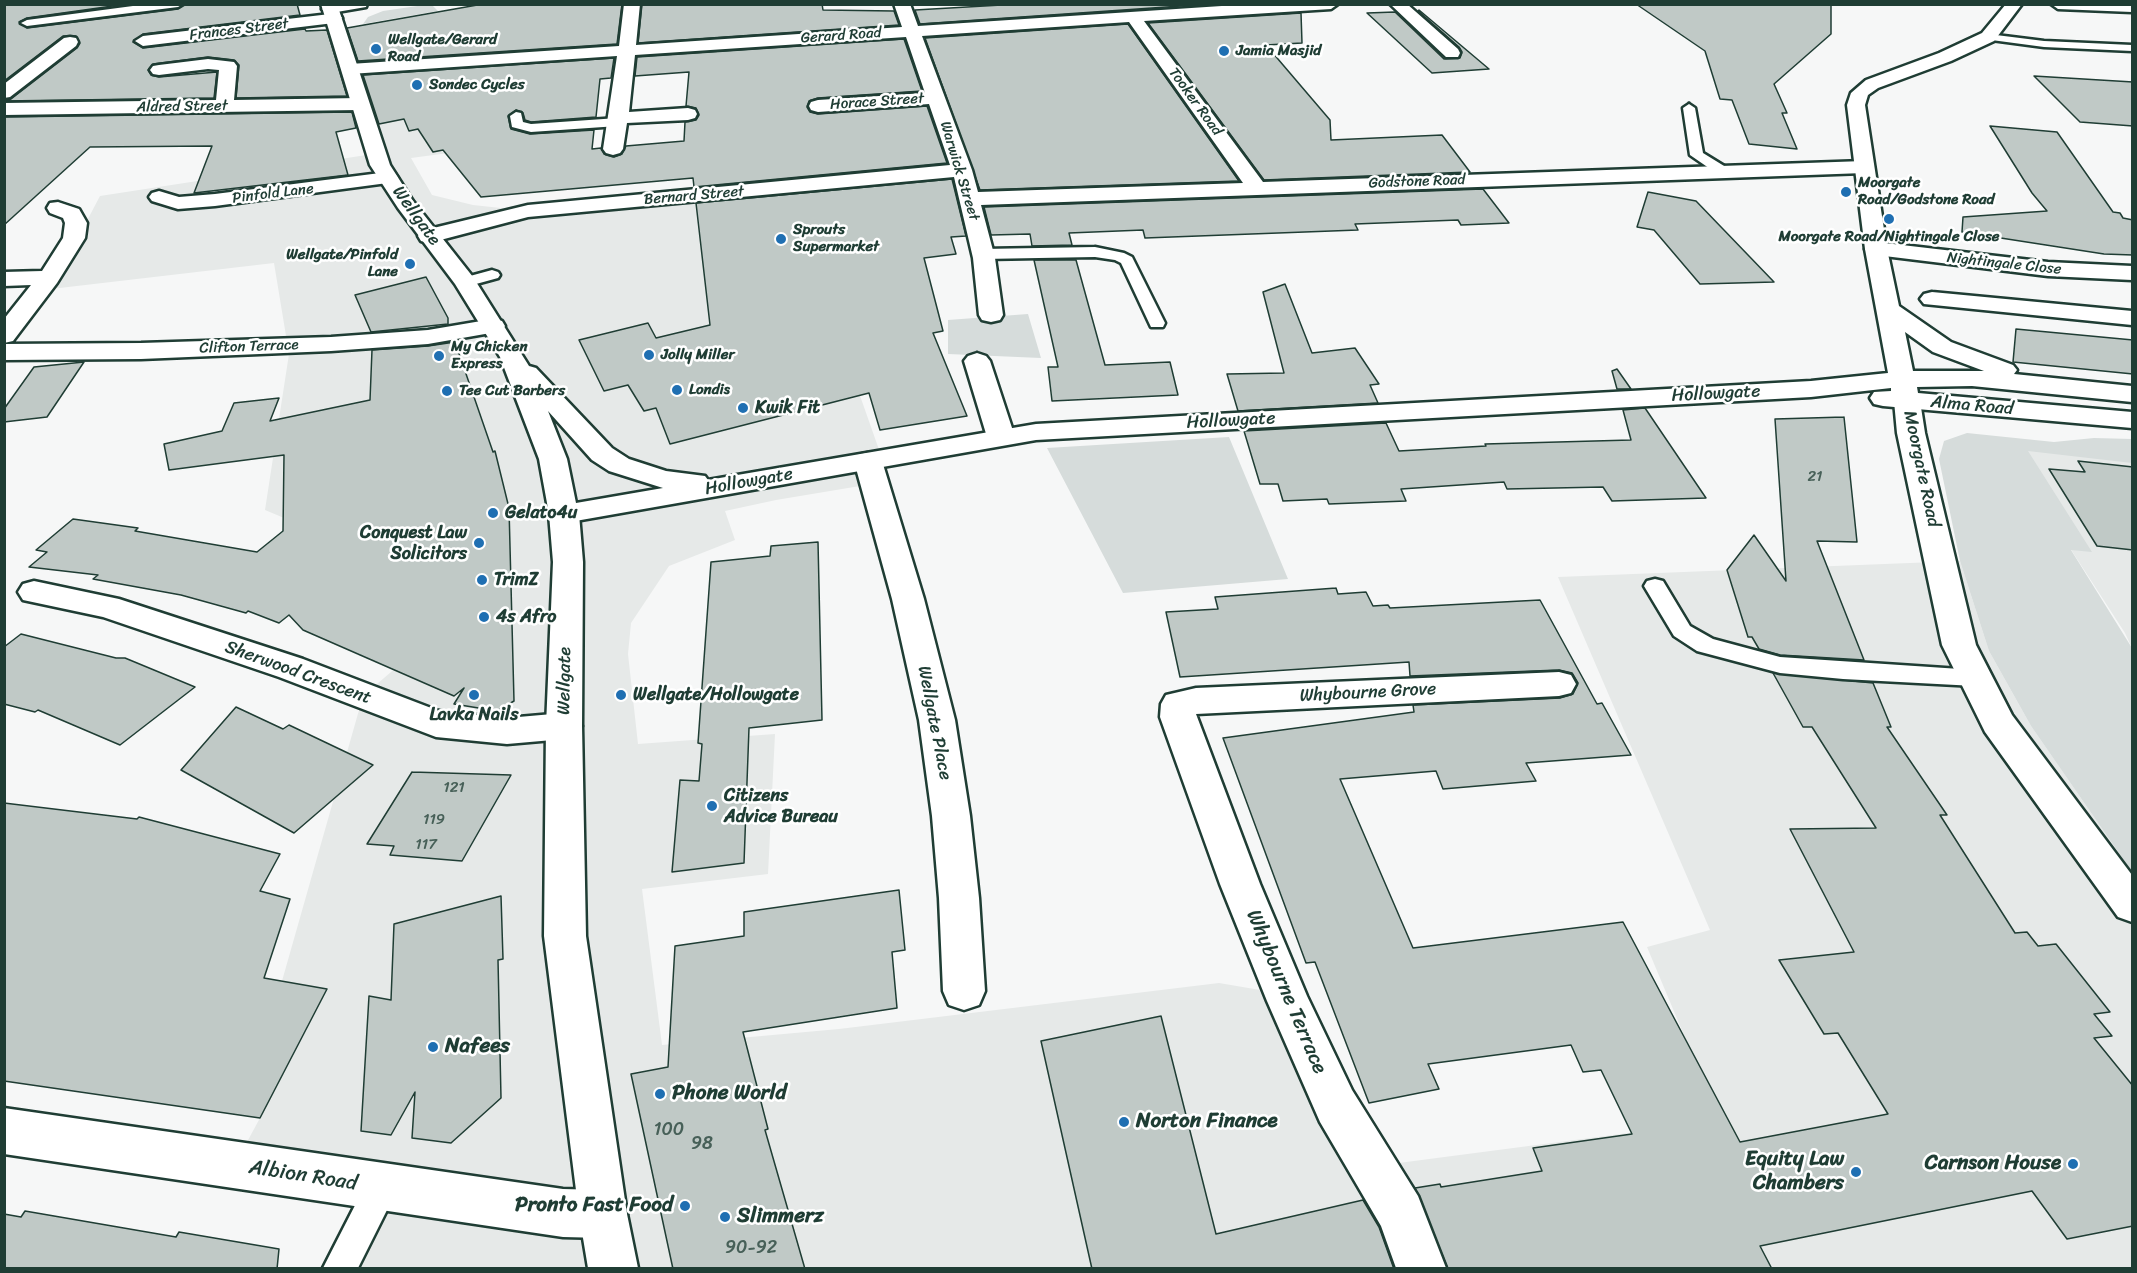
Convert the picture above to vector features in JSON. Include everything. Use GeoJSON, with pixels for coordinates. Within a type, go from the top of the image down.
{"type":"FeatureCollection","features":[{"type":"Feature","properties":{"kind":"street","name":"Frances Street"},"geometry":{"type":"LineString","coordinates":[[143,41],[360,4]]}},
{"type":"Feature","properties":{"kind":"street"},"geometry":{"type":"LineString","coordinates":[[613,149],[619,120],[625,50],[632,4]]}},
{"type":"Feature","properties":{"kind":"street","name":"Warwick Street"},"geometry":{"type":"LineString","coordinates":[[902,4],[962,170],[983,254],[991,315]]}},
{"type":"Feature","properties":{"kind":"street","name":"Gerard Road"},"geometry":{"type":"LineString","coordinates":[[350,69],[1331,4]]}},
{"type":"Feature","properties":{"kind":"street"},"geometry":{"type":"LineString","coordinates":[[1397,4],[1452,53]]}},
{"type":"Feature","properties":{"kind":"street"},"geometry":{"type":"LineString","coordinates":[[2058,4],[2133,7]]}},
{"type":"Feature","properties":{"kind":"street","name":"Moorgate Road"},"geometry":{"type":"LineString","coordinates":[[2011,5],[1988,37],[1945,57],[1886,77],[1860,93],[1856,105],[1864,167],[1876,249],[1905,390],[1911,433],[1959,645],[1998,723],[2133,905]]}},
{"type":"Feature","properties":{"kind":"street","name":"Wellgate"},"geometry":{"type":"LineString","coordinates":[[331,10],[350,69],[358,104],[371,142],[388,178],[465,282],[513,357],[553,459],[564,514],[568,562],[564,726],[565,936],[603,1214],[613,1269]]}},
{"type":"Feature","properties":{"kind":"street","name":"Tooker Road"},"geometry":{"type":"LineString","coordinates":[[1133,17],[1257,188]]}},
{"type":"Feature","properties":{"kind":"street"},"geometry":{"type":"LineString","coordinates":[[4,93],[70,42]]}},
{"type":"Feature","properties":{"kind":"street"},"geometry":{"type":"LineString","coordinates":[[159,70],[208,64],[228,66],[227,97],[222,106]]}},
{"type":"Feature","properties":{"kind":"street","name":"Horace Street"},"geometry":{"type":"LineString","coordinates":[[818,106],[936,98]]}},
{"type":"Feature","properties":{"kind":"street","name":"Aldred Street"},"geometry":{"type":"LineString","coordinates":[[4,109],[358,104]]}},
{"type":"Feature","properties":{"kind":"street"},"geometry":{"type":"LineString","coordinates":[[619,120],[688,114]]}},
{"type":"Feature","properties":{"kind":"street","name":"Godstone Road"},"geometry":{"type":"LineString","coordinates":[[970,199],[1864,167]]}},
{"type":"Feature","properties":{"kind":"street","name":"Bernard Street"},"geometry":{"type":"LineString","coordinates":[[429,236],[528,211],[962,170]]}},
{"type":"Feature","properties":{"kind":"street","name":"Pinfold Lane"},"geometry":{"type":"LineString","coordinates":[[159,197],[178,203],[215,200],[388,178]]}},
{"type":"Feature","properties":{"kind":"street"},"geometry":{"type":"LineString","coordinates":[[4,336],[48,278],[74,238],[76,223],[71,214],[58,208]]}},
{"type":"Feature","properties":{"kind":"street","name":"Nightingale Close"},"geometry":{"type":"LineString","coordinates":[[1876,249],[2006,265],[2133,273]]}},
{"type":"Feature","properties":{"kind":"street"},"geometry":{"type":"LineString","coordinates":[[2006,265],[2030,308]]}},
{"type":"Feature","properties":{"kind":"street"},"geometry":{"type":"LineString","coordinates":[[4,279],[48,278]]}},
{"type":"Feature","properties":{"kind":"street"},"geometry":{"type":"LineString","coordinates":[[1932,299],[2133,318]]}},
{"type":"Feature","properties":{"kind":"street"},"geometry":{"type":"LineString","coordinates":[[1888,309],[1942,347],[1984,363],[2069,387]]}},
{"type":"Feature","properties":{"kind":"street","name":"Clifton Terrace"},"geometry":{"type":"LineString","coordinates":[[4,352],[141,351],[331,344],[428,337],[493,326]]}},
{"type":"Feature","properties":{"kind":"street"},"geometry":{"type":"LineString","coordinates":[[513,357],[602,454],[619,465],[663,479],[730,486]]}},
{"type":"Feature","properties":{"kind":"street"},"geometry":{"type":"LineString","coordinates":[[977,361],[1001,437]]}},
{"type":"Feature","properties":{"kind":"street","name":"Alma Road"},"geometry":{"type":"LineString","coordinates":[[1905,390],[1972,378],[2133,394]]}},
{"type":"Feature","properties":{"kind":"street","name":"Alma Road"},"geometry":{"type":"LineString","coordinates":[[1812,389],[1905,390],[2133,420]]}},
{"type":"Feature","properties":{"kind":"street","name":"Hollowgate"},"geometry":{"type":"LineString","coordinates":[[564,514],[1036,432],[1812,389]]}},
{"type":"Feature","properties":{"kind":"street","name":"Wellgate Place"},"geometry":{"type":"LineString","coordinates":[[868,461],[908,599],[937,720],[959,898],[964,991]]}},
{"type":"Feature","properties":{"kind":"street","name":"Sherwood Crescent"},"geometry":{"type":"LineString","coordinates":[[34,592],[108,607],[291,668],[436,724],[507,731],[564,726]]}},
{"type":"Feature","properties":{"kind":"street","name":"Whybourne Grove"},"geometry":{"type":"LineString","coordinates":[[1179,704],[1196,701],[1558,684]]}},
{"type":"Feature","properties":{"kind":"street","name":"Whybourne Terrace"},"geometry":{"type":"LineString","coordinates":[[1179,704],[1178,717],[1240,884],[1288,1001],[1336,1106],[1401,1213],[1421,1269]]}},
{"type":"Feature","properties":{"kind":"street","name":"Albion Road"},"geometry":{"type":"LineString","coordinates":[[4,1131],[382,1188],[563,1213],[603,1214]]}},
{"type":"Feature","properties":{"kind":"lane"},"geometry":{"type":"LineString","coordinates":[[27,23],[178,4]]}},
{"type":"Feature","properties":{"kind":"lane"},"geometry":{"type":"LineString","coordinates":[[1988,37],[2028,42],[2133,48]]}},
{"type":"Feature","properties":{"kind":"lane"},"geometry":{"type":"LineString","coordinates":[[1689,108],[1697,155],[1724,172]]}},
{"type":"Feature","properties":{"kind":"lane"},"geometry":{"type":"LineString","coordinates":[[516,116],[517,123],[531,128],[619,120]]}},
{"type":"Feature","properties":{"kind":"lane"},"geometry":{"type":"LineString","coordinates":[[983,254],[1095,252],[1119,256],[1126,260],[1157,323]]}},
{"type":"Feature","properties":{"kind":"lane"},"geometry":{"type":"LineString","coordinates":[[465,282],[492,275]]}},
{"type":"Feature","properties":{"kind":"lane"},"geometry":{"type":"LineString","coordinates":[[1654,586],[1682,631],[1705,645],[1740,655],[1780,665],[1976,678]]}},
{"type":"Feature","properties":{"kind":"lane"},"geometry":{"type":"LineString","coordinates":[[340,1269],[382,1188]]}},
{"type":"Feature","properties":{"kind":"shaded area"},"geometry":{"type":"Polygon","coordinates":[[[431,4],[438,11],[363,24],[368,17],[383,11],[431,4]]]}},
{"type":"Feature","properties":{"kind":"shaded area"},"geometry":{"type":"Polygon","coordinates":[[[431,60],[438,80],[541,91],[531,142],[411,158],[432,195],[473,205],[528,211],[830,184],[857,214],[819,279],[890,481],[725,511],[735,540],[669,566],[631,623],[628,654],[638,744],[775,734],[768,874],[642,889],[662,1045],[839,1029],[1219,983],[1272,992],[1345,1170],[1720,1121],[1647,947],[1710,930],[1558,577],[1960,561],[1989,651],[2031,726],[2132,872],[2132,1268],[354,1268],[381,1188],[234,1166],[260,1118],[282,981],[363,696],[447,624],[442,584],[265,510],[289,354],[274,263],[51,289],[100,196],[386,152],[358,66],[431,60]]]}},
{"type":"Feature","properties":{"kind":"shaded area"},"geometry":{"type":"Polygon","coordinates":[[[1028,314],[1041,358],[948,354],[948,320],[1028,314]]]}},
{"type":"Feature","properties":{"kind":"shaded area"},"geometry":{"type":"Polygon","coordinates":[[[1967,433],[2054,442],[2094,438],[2132,439],[2132,463],[2028,451],[2092,552],[2071,550],[2132,648],[2132,872],[2031,726],[1989,651],[1960,561],[1939,459],[1944,441],[1967,433]]]}},
{"type":"Feature","properties":{"kind":"shaded area"},"geometry":{"type":"Polygon","coordinates":[[[1229,437],[1288,579],[1123,593],[1047,448],[1229,437]]]}},
{"type":"Feature","properties":{"kind":"shaded area"},"geometry":{"type":"Polygon","coordinates":[[[1998,437],[2132,454],[2132,648],[2125,633],[1998,437]]]}},
{"type":"Feature","properties":{"kind":"building"},"geometry":{"type":"Polygon","coordinates":[[[4,4],[127,4],[27,18],[19,22],[27,28],[178,9],[185,4],[297,4],[300,15],[143,34],[133,42],[143,48],[305,29],[306,31],[327,30],[347,96],[236,98],[239,65],[234,60],[208,57],[153,64],[148,70],[151,75],[159,77],[217,72],[214,98],[4,101],[11,99],[77,48],[80,43],[76,36],[63,36],[4,81],[4,4]]]}},
{"type":"Feature","properties":{"kind":"building"},"geometry":{"type":"Polygon","coordinates":[[[483,4],[622,4],[617,44],[358,61],[347,28],[483,4]]]}},
{"type":"Feature","properties":{"kind":"building"},"geometry":{"type":"Polygon","coordinates":[[[642,4],[822,4],[823,10],[894,11],[899,25],[638,43],[642,4]]]}},
{"type":"Feature","properties":{"kind":"building"},"geometry":{"type":"Polygon","coordinates":[[[1019,4],[1210,4],[920,24],[915,10],[1019,4]]]}},
{"type":"Feature","properties":{"kind":"building"},"geometry":{"type":"Polygon","coordinates":[[[1636,4],[1831,4],[1831,34],[1774,84],[1787,113],[1782,113],[1797,149],[1749,144],[1732,100],[1720,99],[1705,51],[1636,4]]]}},
{"type":"Feature","properties":{"kind":"building"},"geometry":{"type":"Polygon","coordinates":[[[1418,11],[1489,69],[1432,73],[1367,13],[1395,12],[1444,59],[1460,58],[1462,52],[1459,47],[1418,11]]]}},
{"type":"Feature","properties":{"kind":"building"},"geometry":{"type":"Polygon","coordinates":[[[1301,13],[1302,43],[1266,45],[1330,120],[1331,140],[1442,135],[1470,172],[1264,180],[1148,23],[1301,13]]]}},
{"type":"Feature","properties":{"kind":"building"},"geometry":{"type":"Polygon","coordinates":[[[1128,24],[1239,181],[980,190],[925,38],[1128,24]]]}},
{"type":"Feature","properties":{"kind":"building"},"geometry":{"type":"Polygon","coordinates":[[[904,39],[922,91],[818,98],[809,101],[807,107],[810,112],[818,114],[927,106],[947,163],[694,187],[693,178],[481,197],[443,150],[433,152],[418,129],[409,131],[404,119],[379,124],[363,75],[614,58],[611,78],[600,79],[596,117],[531,122],[525,120],[523,113],[516,110],[508,116],[511,129],[530,134],[594,130],[592,149],[601,148],[604,154],[614,157],[622,154],[626,146],[684,141],[685,122],[696,120],[699,115],[696,108],[686,106],[689,72],[635,76],[637,57],[904,39]]]}},
{"type":"Feature","properties":{"kind":"building"},"geometry":{"type":"Polygon","coordinates":[[[2034,76],[2133,82],[2133,126],[2080,122],[2034,76]]]}},
{"type":"Feature","properties":{"kind":"building"},"geometry":{"type":"Polygon","coordinates":[[[352,112],[356,128],[336,132],[348,175],[194,193],[212,146],[90,147],[4,225],[4,117],[352,112]]]}},
{"type":"Feature","properties":{"kind":"building"},"geometry":{"type":"Polygon","coordinates":[[[1990,126],[2057,132],[2113,212],[2120,213],[2123,218],[2133,220],[2133,255],[2104,254],[1962,232],[1963,217],[2047,211],[2032,193],[1990,126]]]}},
{"type":"Feature","properties":{"kind":"building"},"geometry":{"type":"Polygon","coordinates":[[[952,179],[966,236],[951,237],[956,254],[924,258],[943,331],[933,333],[967,416],[880,430],[869,393],[670,444],[656,408],[644,411],[628,385],[604,391],[579,340],[648,323],[656,338],[710,325],[696,203],[952,179]]]}},
{"type":"Feature","properties":{"kind":"building"},"geometry":{"type":"Polygon","coordinates":[[[1483,189],[1509,223],[1461,225],[1458,220],[1355,224],[1358,230],[1145,238],[1143,230],[1069,233],[1072,245],[1032,246],[1030,234],[991,235],[984,207],[1483,189]]]}},
{"type":"Feature","properties":{"kind":"building"},"geometry":{"type":"Polygon","coordinates":[[[1648,192],[1696,201],[1774,282],[1700,284],[1654,230],[1637,227],[1648,192]]]}},
{"type":"Feature","properties":{"kind":"building"},"geometry":{"type":"Polygon","coordinates":[[[1034,260],[1076,260],[1105,365],[1170,362],[1178,395],[1052,401],[1048,367],[1058,367],[1034,260]]]}},
{"type":"Feature","properties":{"kind":"building"},"geometry":{"type":"Polygon","coordinates":[[[426,277],[448,318],[448,324],[371,332],[355,295],[426,277]]]}},
{"type":"Feature","properties":{"kind":"building"},"geometry":{"type":"Polygon","coordinates":[[[1285,284],[1312,353],[1355,348],[1379,384],[1370,385],[1378,403],[1238,411],[1227,374],[1284,373],[1263,292],[1285,284]]]}},
{"type":"Feature","properties":{"kind":"building"},"geometry":{"type":"Polygon","coordinates":[[[2016,329],[2133,340],[2133,374],[2013,362],[2016,329]]]}},
{"type":"Feature","properties":{"kind":"building"},"geometry":{"type":"Polygon","coordinates":[[[455,342],[493,452],[495,451],[509,508],[514,701],[497,711],[454,704],[464,688],[454,696],[303,630],[289,615],[279,623],[248,611],[246,613],[181,595],[93,579],[98,575],[29,567],[47,552],[36,550],[73,519],[138,528],[135,531],[257,552],[283,531],[284,455],[169,470],[164,444],[222,431],[234,403],[279,398],[270,421],[370,400],[372,350],[455,342]]]}},
{"type":"Feature","properties":{"kind":"building"},"geometry":{"type":"Polygon","coordinates":[[[84,362],[47,417],[4,422],[4,409],[34,367],[84,362]]]}},
{"type":"Feature","properties":{"kind":"building"},"geometry":{"type":"Polygon","coordinates":[[[1617,369],[1631,389],[1617,389],[1612,371],[1617,369]]]}},
{"type":"Feature","properties":{"kind":"building"},"geometry":{"type":"Polygon","coordinates":[[[1645,408],[1706,498],[1612,501],[1603,487],[1507,489],[1504,482],[1401,489],[1406,501],[1329,504],[1327,499],[1283,501],[1278,484],[1260,484],[1244,431],[1386,423],[1399,451],[1486,446],[1485,444],[1631,440],[1623,410],[1645,408]]]}},
{"type":"Feature","properties":{"kind":"building"},"geometry":{"type":"Polygon","coordinates":[[[1844,417],[1857,542],[1817,541],[1864,660],[1780,655],[1759,649],[1752,637],[1748,637],[1727,570],[1754,535],[1786,581],[1775,419],[1844,417]]]}},
{"type":"Feature","properties":{"kind":"building"},"geometry":{"type":"Polygon","coordinates":[[[2078,461],[2133,467],[2133,550],[2097,546],[2049,469],[2085,472],[2078,461]]]}},
{"type":"Feature","properties":{"kind":"building"},"geometry":{"type":"Polygon","coordinates":[[[818,542],[822,720],[749,728],[744,863],[672,872],[680,780],[699,781],[702,744],[698,743],[711,562],[770,556],[771,546],[818,542]]]}},
{"type":"Feature","properties":{"kind":"building"},"geometry":{"type":"Polygon","coordinates":[[[1336,588],[1338,594],[1366,592],[1373,606],[1388,605],[1390,608],[1540,600],[1597,704],[1602,703],[1631,755],[1526,763],[1536,781],[1443,789],[1436,771],[1340,779],[1413,948],[1623,922],[1740,1142],[1888,1114],[1838,1033],[1824,1034],[1779,960],[1854,952],[1790,829],[1876,828],[1812,727],[1803,727],[1773,673],[1873,683],[1891,727],[1887,727],[1947,815],[1940,815],[2015,933],[2027,932],[2038,946],[2056,944],[2110,1012],[2094,1014],[2112,1036],[2094,1038],[2133,1086],[2133,1226],[2067,1239],[2032,1191],[1760,1246],[1772,1269],[1448,1269],[1415,1188],[1440,1184],[1441,1187],[1542,1171],[1533,1148],[1632,1134],[1601,1070],[1583,1072],[1571,1045],[1428,1064],[1439,1089],[1369,1103],[1315,962],[1306,963],[1223,738],[1414,712],[1413,705],[1560,698],[1573,694],[1578,683],[1572,673],[1559,670],[1410,676],[1409,662],[1180,677],[1166,612],[1218,609],[1215,597],[1336,588]]]}},
{"type":"Feature","properties":{"kind":"building"},"geometry":{"type":"Polygon","coordinates":[[[21,634],[116,658],[125,658],[195,687],[120,745],[38,710],[35,712],[4,704],[4,647],[21,634]]]}},
{"type":"Feature","properties":{"kind":"building"},"geometry":{"type":"Polygon","coordinates":[[[236,707],[283,729],[289,725],[373,765],[294,833],[181,770],[236,707]]]}},
{"type":"Feature","properties":{"kind":"building"},"geometry":{"type":"Polygon","coordinates":[[[412,772],[511,775],[462,861],[390,855],[394,846],[367,844],[412,772]]]}},
{"type":"Feature","properties":{"kind":"building"},"geometry":{"type":"Polygon","coordinates":[[[4,803],[137,819],[139,817],[280,854],[260,891],[290,899],[264,978],[327,989],[260,1118],[4,1081],[4,803]]]}},
{"type":"Feature","properties":{"kind":"building"},"geometry":{"type":"Polygon","coordinates":[[[899,890],[905,950],[892,952],[897,1008],[743,1032],[768,1129],[765,1130],[805,1269],[673,1269],[631,1074],[668,1067],[675,946],[744,936],[744,912],[899,890]]]}},
{"type":"Feature","properties":{"kind":"building","name":"Nafees"},"geometry":{"type":"Polygon","coordinates":[[[501,896],[503,959],[498,960],[501,1098],[451,1143],[412,1138],[415,1092],[391,1135],[361,1131],[369,996],[391,1000],[394,924],[501,896]]]}},
{"type":"Feature","properties":{"kind":"building","name":"Norton Finance"},"geometry":{"type":"Polygon","coordinates":[[[1161,1016],[1216,1234],[1363,1200],[1379,1227],[1394,1269],[1092,1269],[1041,1041],[1161,1016]]]}},
{"type":"Feature","properties":{"kind":"building"},"geometry":{"type":"Polygon","coordinates":[[[25,1211],[176,1237],[179,1232],[279,1249],[277,1269],[4,1269],[4,1214],[21,1217],[25,1211]]]}},
{"type":"Feature","properties":{"kind":"place","name":"Wellgate/Gerard Road"},"geometry":{"type":"Point","coordinates":[376,49]}},
{"type":"Feature","properties":{"kind":"place","name":"Jamia Masjid"},"geometry":{"type":"Point","coordinates":[1224,51]}},
{"type":"Feature","properties":{"kind":"place","name":"Sondec Cycles"},"geometry":{"type":"Point","coordinates":[417,85]}},
{"type":"Feature","properties":{"kind":"place","name":"Moorgate Road/Godstone Road"},"geometry":{"type":"Point","coordinates":[1846,192]}},
{"type":"Feature","properties":{"kind":"place","name":"Moorgate Road/Nightingale Close"},"geometry":{"type":"Point","coordinates":[1889,219]}},
{"type":"Feature","properties":{"kind":"place","name":"Sprouts Supermarket"},"geometry":{"type":"Point","coordinates":[781,239]}},
{"type":"Feature","properties":{"kind":"place","name":"Wellgate/Pinfold Lane"},"geometry":{"type":"Point","coordinates":[410,264]}},
{"type":"Feature","properties":{"kind":"place","name":"Jolly Miller"},"geometry":{"type":"Point","coordinates":[649,355]}},
{"type":"Feature","properties":{"kind":"place","name":"My Chicken Express"},"geometry":{"type":"Point","coordinates":[439,356]}},
{"type":"Feature","properties":{"kind":"place","name":"Londis"},"geometry":{"type":"Point","coordinates":[677,390]}},
{"type":"Feature","properties":{"kind":"place","name":"Tee Cut Barbers"},"geometry":{"type":"Point","coordinates":[447,391]}},
{"type":"Feature","properties":{"kind":"place","name":"Kwik Fit"},"geometry":{"type":"Point","coordinates":[743,408]}},
{"type":"Feature","properties":{"kind":"place","name":"Gelato4u"},"geometry":{"type":"Point","coordinates":[493,513]}},
{"type":"Feature","properties":{"kind":"place","name":"Conquest Law Solicitors"},"geometry":{"type":"Point","coordinates":[479,543]}},
{"type":"Feature","properties":{"kind":"place","name":"TrimZ"},"geometry":{"type":"Point","coordinates":[482,580]}},
{"type":"Feature","properties":{"kind":"place","name":"4s Afro"},"geometry":{"type":"Point","coordinates":[484,617]}},
{"type":"Feature","properties":{"kind":"place","name":"Lavka Nails"},"geometry":{"type":"Point","coordinates":[474,695]}},
{"type":"Feature","properties":{"kind":"place","name":"Wellgate/Hollowgate"},"geometry":{"type":"Point","coordinates":[621,695]}},
{"type":"Feature","properties":{"kind":"place","name":"Citizens Advice Bureau"},"geometry":{"type":"Point","coordinates":[712,806]}},
{"type":"Feature","properties":{"kind":"place","name":"Nafees"},"geometry":{"type":"Point","coordinates":[433,1047]}},
{"type":"Feature","properties":{"kind":"place","name":"Phone World"},"geometry":{"type":"Point","coordinates":[660,1094]}},
{"type":"Feature","properties":{"kind":"place","name":"Norton Finance"},"geometry":{"type":"Point","coordinates":[1124,1122]}},
{"type":"Feature","properties":{"kind":"place","name":"Carnson House"},"geometry":{"type":"Point","coordinates":[2073,1164]}},
{"type":"Feature","properties":{"kind":"place","name":"Equity Law Chambers"},"geometry":{"type":"Point","coordinates":[1856,1172]}},
{"type":"Feature","properties":{"kind":"place","name":"Pronto Fast Food"},"geometry":{"type":"Point","coordinates":[685,1206]}},
{"type":"Feature","properties":{"kind":"place","name":"Slimmerz"},"geometry":{"type":"Point","coordinates":[725,1217]}}]}
